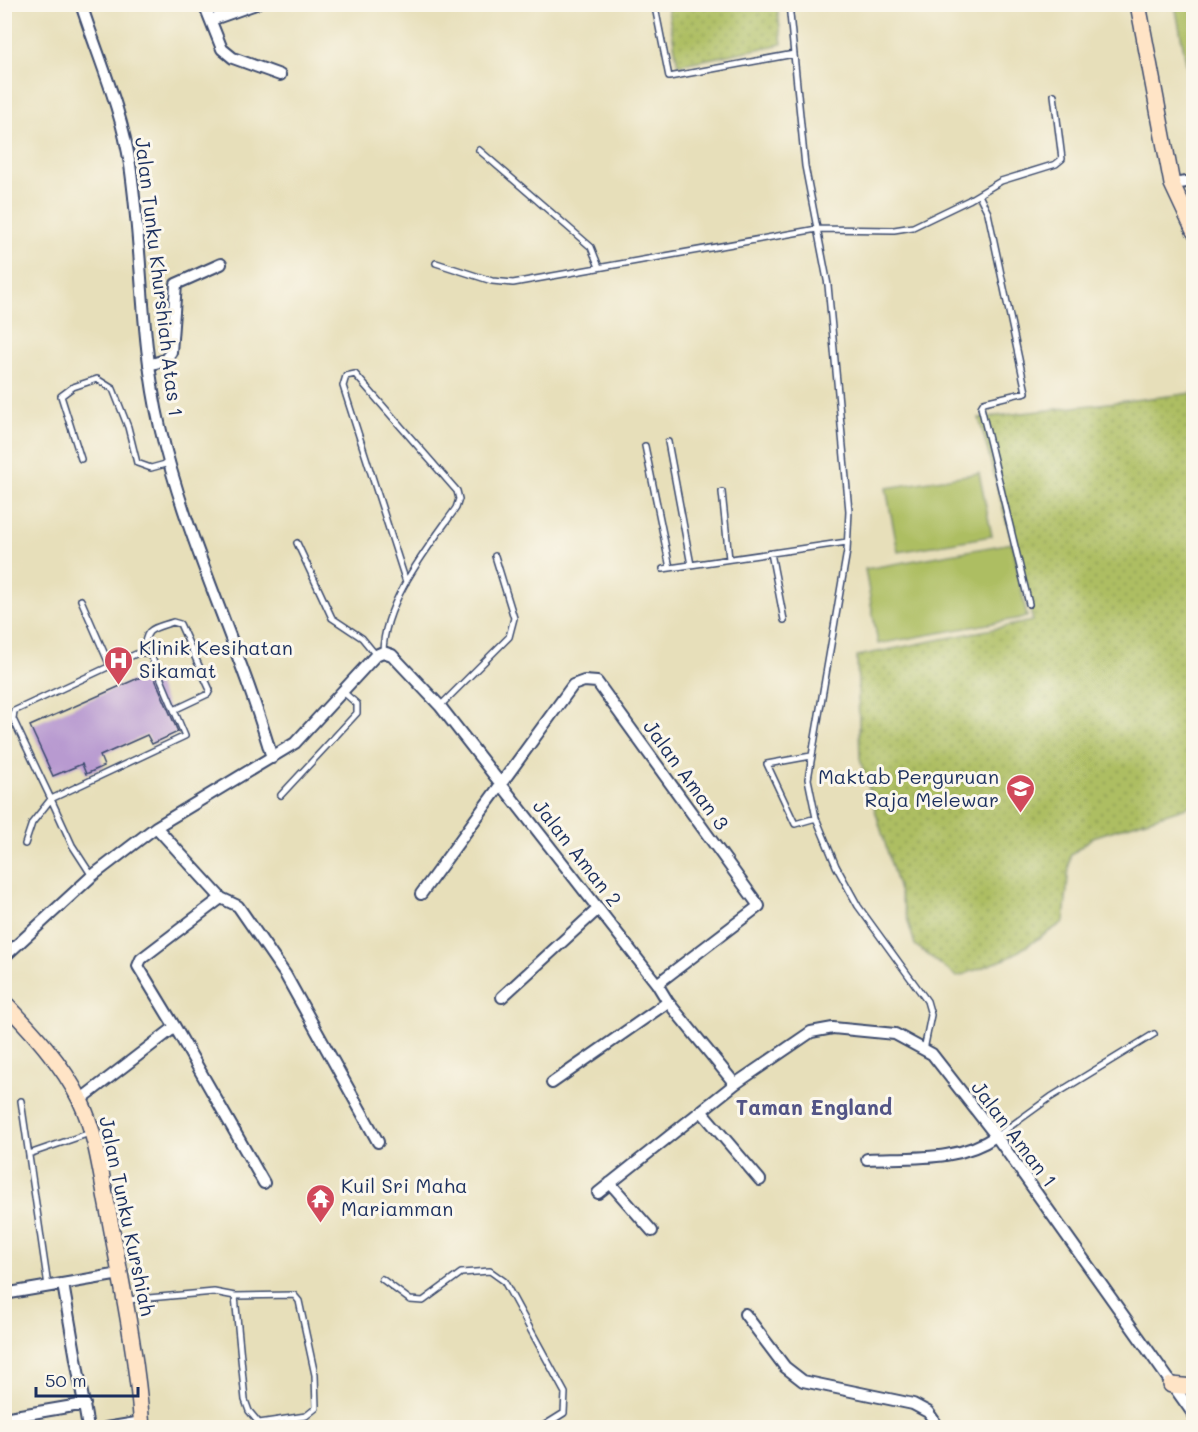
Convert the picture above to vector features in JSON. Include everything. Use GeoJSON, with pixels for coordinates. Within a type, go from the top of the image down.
{"type":"FeatureCollection","features":[{"type":"Feature","properties":{"kind":"main road"},"geometry":{"type":"LineString","coordinates":[[1138,4],[1172,184],[1194,231]]}},
{"type":"Feature","properties":{"kind":"main road","name":"Jalan Tunku Kurshiah"},"geometry":{"type":"LineString","coordinates":[[4,1002],[32,1031],[66,1076],[80,1100],[92,1132],[125,1300],[142,1425]]}},
{"type":"Feature","properties":{"kind":"main road"},"geometry":{"type":"LineString","coordinates":[[1171,1385],[1194,1387]]}},
{"type":"Feature","properties":{"kind":"street","name":"Jalan Tunku Khurshiah Atas 1"},"geometry":{"type":"LineString","coordinates":[[81,4],[120,122],[130,164],[149,365],[169,463],[256,703],[272,758]]}},
{"type":"Feature","properties":{"kind":"street"},"geometry":{"type":"LineString","coordinates":[[204,4],[222,49],[233,58],[280,75]]}},
{"type":"Feature","properties":{"kind":"street"},"geometry":{"type":"LineString","coordinates":[[211,20],[256,4]]}},
{"type":"Feature","properties":{"kind":"street"},"geometry":{"type":"LineString","coordinates":[[1172,184],[1194,181]]}},
{"type":"Feature","properties":{"kind":"street"},"geometry":{"type":"LineString","coordinates":[[149,365],[165,360],[171,352],[176,284],[220,264]]}},
{"type":"Feature","properties":{"kind":"street"},"geometry":{"type":"LineString","coordinates":[[4,957],[92,876],[156,828],[295,743],[380,653]]}},
{"type":"Feature","properties":{"kind":"street","name":"Jalan Aman 2"},"geometry":{"type":"LineString","coordinates":[[380,653],[392,656],[440,706],[499,785],[657,984],[668,1002],[735,1084]]}},
{"type":"Feature","properties":{"kind":"street","name":"Jalan Aman 3"},"geometry":{"type":"LineString","coordinates":[[499,785],[573,685],[584,681],[597,682],[759,906],[657,984]]}},
{"type":"Feature","properties":{"kind":"street"},"geometry":{"type":"LineString","coordinates":[[421,894],[499,785]]}},
{"type":"Feature","properties":{"kind":"street"},"geometry":{"type":"LineString","coordinates":[[156,828],[221,898],[238,906],[285,974],[378,1142]]}},
{"type":"Feature","properties":{"kind":"street"},"geometry":{"type":"LineString","coordinates":[[221,898],[141,959],[138,966],[264,1183]]}},
{"type":"Feature","properties":{"kind":"street"},"geometry":{"type":"LineString","coordinates":[[502,997],[598,909]]}},
{"type":"Feature","properties":{"kind":"street"},"geometry":{"type":"LineString","coordinates":[[552,1083],[668,1002]]}},
{"type":"Feature","properties":{"kind":"street"},"geometry":{"type":"LineString","coordinates":[[80,1100],[175,1027]]}},
{"type":"Feature","properties":{"kind":"street","name":"Jalan Aman 1"},"geometry":{"type":"LineString","coordinates":[[598,1193],[735,1084],[811,1032],[832,1028],[895,1034],[932,1054],[996,1136],[1194,1415]]}},
{"type":"Feature","properties":{"kind":"street"},"geometry":{"type":"LineString","coordinates":[[702,1112],[760,1180]]}},
{"type":"Feature","properties":{"kind":"street"},"geometry":{"type":"LineString","coordinates":[[867,1159],[960,1155],[981,1146],[996,1136]]}},
{"type":"Feature","properties":{"kind":"street"},"geometry":{"type":"LineString","coordinates":[[610,1183],[652,1231]]}},
{"type":"Feature","properties":{"kind":"street"},"geometry":{"type":"LineString","coordinates":[[4,1294],[120,1274]]}},
{"type":"Feature","properties":{"kind":"street"},"geometry":{"type":"LineString","coordinates":[[63,1284],[88,1428]]}},
{"type":"Feature","properties":{"kind":"street"},"geometry":{"type":"LineString","coordinates":[[745,1314],[785,1367],[802,1381],[913,1404],[928,1412],[939,1428]]}},
{"type":"Feature","properties":{"kind":"street"},"geometry":{"type":"LineString","coordinates":[[9,1417],[85,1404]]}},
{"type":"Feature","properties":{"kind":"street"},"geometry":{"type":"LineString","coordinates":[[106,1428],[142,1425]]}},
{"type":"Feature","properties":{"kind":"lane"},"geometry":{"type":"LineString","coordinates":[[789,4],[805,166],[828,285],[849,511],[848,542],[808,779],[816,818],[836,866],[858,906],[927,1001],[931,1015],[924,1050]]}},
{"type":"Feature","properties":{"kind":"lane"},"geometry":{"type":"LineString","coordinates":[[656,12],[669,76],[794,54]]}},
{"type":"Feature","properties":{"kind":"lane"},"geometry":{"type":"LineString","coordinates":[[436,263],[492,281],[513,283],[817,229],[894,230],[913,227],[979,195],[1002,181],[1056,164],[1062,159],[1054,95]]}},
{"type":"Feature","properties":{"kind":"lane"},"geometry":{"type":"LineString","coordinates":[[479,150],[591,247],[599,267]]}},
{"type":"Feature","properties":{"kind":"lane"},"geometry":{"type":"LineString","coordinates":[[979,195],[988,213],[1026,392],[992,399],[984,402],[981,407],[1029,604]]}},
{"type":"Feature","properties":{"kind":"lane"},"geometry":{"type":"LineString","coordinates":[[297,543],[332,618],[380,653],[406,582],[459,499],[457,491],[355,374],[346,376],[343,386],[406,582]]}},
{"type":"Feature","properties":{"kind":"lane"},"geometry":{"type":"LineString","coordinates":[[81,459],[61,396],[73,387],[97,379],[113,390],[128,427],[137,463],[151,468],[169,463]]}},
{"type":"Feature","properties":{"kind":"lane"},"geometry":{"type":"LineString","coordinates":[[668,442],[691,564]]}},
{"type":"Feature","properties":{"kind":"lane"},"geometry":{"type":"LineString","coordinates":[[645,446],[670,568]]}},
{"type":"Feature","properties":{"kind":"lane"},"geometry":{"type":"LineString","coordinates":[[722,492],[729,559]]}},
{"type":"Feature","properties":{"kind":"lane"},"geometry":{"type":"LineString","coordinates":[[663,569],[848,542]]}},
{"type":"Feature","properties":{"kind":"lane"},"geometry":{"type":"LineString","coordinates":[[771,553],[784,620]]}},
{"type":"Feature","properties":{"kind":"lane"},"geometry":{"type":"LineString","coordinates":[[440,706],[509,637],[514,618],[495,556]]}},
{"type":"Feature","properties":{"kind":"lane"},"geometry":{"type":"LineString","coordinates":[[81,600],[110,666]]}},
{"type":"Feature","properties":{"kind":"lane"},"geometry":{"type":"LineString","coordinates":[[144,652],[145,636],[148,632],[174,622],[180,624],[210,690],[208,694],[174,710]]}},
{"type":"Feature","properties":{"kind":"lane"},"geometry":{"type":"LineString","coordinates":[[92,876],[72,845],[13,719],[14,711],[144,652]]}},
{"type":"Feature","properties":{"kind":"lane"},"geometry":{"type":"LineString","coordinates":[[25,844],[32,823],[51,799],[184,736],[152,658],[144,652]]}},
{"type":"Feature","properties":{"kind":"lane"},"geometry":{"type":"LineString","coordinates":[[281,795],[357,713],[357,704],[342,691]]}},
{"type":"Feature","properties":{"kind":"lane"},"geometry":{"type":"LineString","coordinates":[[811,756],[767,764],[795,824],[816,818]]}},
{"type":"Feature","properties":{"kind":"lane"},"geometry":{"type":"LineString","coordinates":[[996,1136],[1051,1097],[1154,1034]]}},
{"type":"Feature","properties":{"kind":"lane"},"geometry":{"type":"LineString","coordinates":[[21,1101],[48,1286]]}},
{"type":"Feature","properties":{"kind":"lane"},"geometry":{"type":"LineString","coordinates":[[29,1154],[92,1132]]}},
{"type":"Feature","properties":{"kind":"lane"},"geometry":{"type":"LineString","coordinates":[[382,1279],[410,1300],[423,1301],[461,1273],[490,1271],[504,1281],[565,1393],[564,1413],[540,1428]]}},
{"type":"Feature","properties":{"kind":"lane"},"geometry":{"type":"LineString","coordinates":[[125,1300],[214,1292],[235,1296],[287,1293],[294,1295],[299,1301],[315,1375],[316,1408],[306,1416],[259,1423],[249,1411],[245,1400],[235,1296]]}},
{"type":"Feature","properties":{"kind":"green space"},"geometry":{"type":"Polygon","coordinates":[[[667,5],[777,5],[782,44],[678,65],[667,5]]]}},
{"type":"Feature","properties":{"kind":"green space"},"geometry":{"type":"Polygon","coordinates":[[[1175,5],[1193,5],[1193,98],[1175,5]]]}},
{"type":"Feature","properties":{"kind":"green space"},"geometry":{"type":"Polygon","coordinates":[[[1193,393],[1193,805],[1093,837],[1070,856],[1064,922],[1008,958],[957,977],[915,945],[860,759],[857,656],[1033,621],[979,418],[1193,393]]]}},
{"type":"Feature","properties":{"kind":"green space"},"geometry":{"type":"Polygon","coordinates":[[[979,473],[992,536],[898,552],[886,488],[979,473]]]}},
{"type":"Feature","properties":{"kind":"green space"},"geometry":{"type":"Polygon","coordinates":[[[1012,543],[1027,617],[878,644],[865,569],[1012,543]]]}},
{"type":"Feature","properties":{"kind":"building"},"geometry":{"type":"Polygon","coordinates":[[[152,672],[178,732],[152,744],[147,735],[100,756],[104,766],[86,774],[82,764],[53,776],[30,726],[152,672]]]}},
{"type":"Feature","properties":{"kind":"place","name":"Klinik Kesihatan Sikamat"},"geometry":{"type":"Point","coordinates":[118,686]}},
{"type":"Feature","properties":{"kind":"place","name":"Maktab Perguruan Raja Melewar"},"geometry":{"type":"Point","coordinates":[1020,814]}},
{"type":"Feature","properties":{"kind":"place","name":"Kuil Sri Maha Mariamman"},"geometry":{"type":"Point","coordinates":[320,1224]}},
{"type":"Feature","properties":{"kind":"district","name":"Taman England"},"geometry":{"type":"Point","coordinates":[814,1108]}}]}
